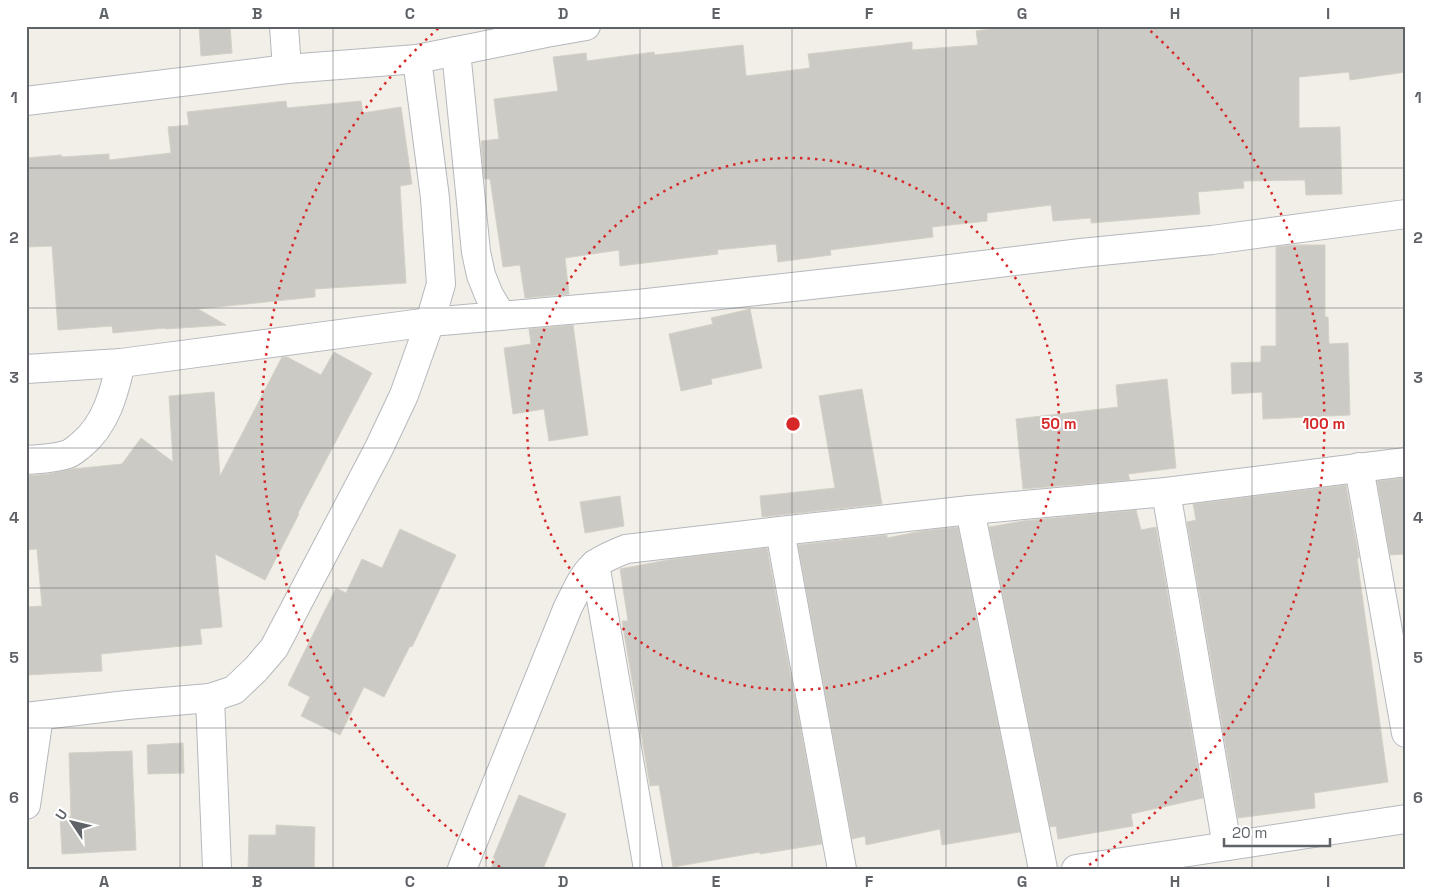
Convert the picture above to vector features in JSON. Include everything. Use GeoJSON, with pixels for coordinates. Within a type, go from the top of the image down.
{"type":"FeatureCollection","features":[{"type":"Feature","properties":{"kind":"street"},"geometry":{"type":"LineString","coordinates":[[284,26],[287,69]]}},
{"type":"Feature","properties":{"kind":"street"},"geometry":{"type":"LineString","coordinates":[[26,101],[287,69],[417,59],[546,30],[586,26]]}},
{"type":"Feature","properties":{"kind":"street"},"geometry":{"type":"LineString","coordinates":[[456,51],[476,252],[488,295],[501,316]]}},
{"type":"Feature","properties":{"kind":"street"},"geometry":{"type":"LineString","coordinates":[[26,805],[33,716],[210,698],[234,690],[256,669],[274,648],[379,448],[404,395],[430,322],[441,284],[434,198],[417,59]]}},
{"type":"Feature","properties":{"kind":"street"},"geometry":{"type":"LineString","coordinates":[[26,369],[120,363],[430,322],[638,304],[892,276],[1081,253],[1212,240],[1406,214]]}},
{"type":"Feature","properties":{"kind":"street"},"geometry":{"type":"LineString","coordinates":[[26,460],[46,459],[70,454],[89,438],[104,417],[115,390],[120,363]]}},
{"type":"Feature","properties":{"kind":"street"},"geometry":{"type":"LineString","coordinates":[[462,869],[568,607],[581,581],[595,564],[626,549],[780,530],[1166,492],[1406,462]]}},
{"type":"Feature","properties":{"kind":"street"},"geometry":{"type":"LineString","coordinates":[[1359,467],[1397,628],[1406,733]]}},
{"type":"Feature","properties":{"kind":"street"},"geometry":{"type":"LineString","coordinates":[[1166,492],[1227,846]]}},
{"type":"Feature","properties":{"kind":"street"},"geometry":{"type":"LineString","coordinates":[[970,510],[1044,869]]}},
{"type":"Feature","properties":{"kind":"street"},"geometry":{"type":"LineString","coordinates":[[780,530],[842,869]]}},
{"type":"Feature","properties":{"kind":"street"},"geometry":{"type":"LineString","coordinates":[[595,564],[648,869]]}},
{"type":"Feature","properties":{"kind":"street"},"geometry":{"type":"LineString","coordinates":[[210,698],[217,869]]}},
{"type":"Feature","properties":{"kind":"street"},"geometry":{"type":"LineString","coordinates":[[1076,869],[1406,819]]}},
{"type":"Feature","properties":{"kind":"building"},"geometry":{"type":"Polygon","coordinates":[[[199,26],[230,26],[232,53],[201,56],[199,26]]]}},
{"type":"Feature","properties":{"kind":"building"},"geometry":{"type":"Polygon","coordinates":[[[1013,26],[1406,26],[1406,72],[1350,80],[1349,72],[1299,77],[1299,128],[1340,127],[1342,194],[1306,195],[1305,180],[1243,181],[1244,188],[1198,192],[1200,214],[1091,223],[1091,218],[1053,221],[1051,205],[987,213],[987,221],[932,227],[933,237],[830,250],[831,255],[778,262],[776,244],[717,250],[718,254],[620,266],[619,250],[565,258],[569,294],[525,298],[520,265],[503,267],[490,179],[484,179],[481,141],[499,139],[494,99],[558,91],[553,57],[586,53],[587,61],[654,52],[655,55],[743,45],[746,76],[810,68],[808,54],[912,42],[912,50],[978,45],[976,31],[1013,26]]]}},
{"type":"Feature","properties":{"kind":"building"},"geometry":{"type":"Polygon","coordinates":[[[286,101],[287,108],[361,101],[363,113],[401,107],[412,184],[400,186],[406,283],[315,289],[315,297],[198,309],[226,325],[113,333],[112,326],[58,330],[52,246],[26,247],[26,158],[109,154],[109,160],[171,153],[168,127],[189,125],[187,112],[286,101]]]}},
{"type":"Feature","properties":{"kind":"building"},"geometry":{"type":"Polygon","coordinates":[[[1325,245],[1325,317],[1328,317],[1329,344],[1348,343],[1350,415],[1263,419],[1262,392],[1232,394],[1231,363],[1261,362],[1261,346],[1276,346],[1276,247],[1325,245]]]}},
{"type":"Feature","properties":{"kind":"building"},"geometry":{"type":"Polygon","coordinates":[[[750,309],[762,368],[711,379],[712,384],[681,391],[669,334],[713,324],[711,318],[750,309]]]}},
{"type":"Feature","properties":{"kind":"building"},"geometry":{"type":"Polygon","coordinates":[[[573,325],[588,435],[549,441],[544,409],[513,414],[504,348],[531,344],[529,329],[573,325]]]}},
{"type":"Feature","properties":{"kind":"building"},"geometry":{"type":"Polygon","coordinates":[[[334,352],[372,373],[265,580],[215,554],[222,627],[200,629],[202,644],[101,654],[102,671],[26,675],[26,607],[42,606],[37,549],[26,550],[26,476],[122,464],[141,438],[173,462],[169,396],[214,392],[220,476],[282,357],[287,357],[321,375],[334,352]]]}},
{"type":"Feature","properties":{"kind":"building"},"geometry":{"type":"Polygon","coordinates":[[[1167,379],[1176,468],[1128,474],[1130,480],[1023,489],[1016,419],[1118,407],[1116,385],[1167,379]]]}},
{"type":"Feature","properties":{"kind":"building"},"geometry":{"type":"Polygon","coordinates":[[[862,389],[882,504],[762,517],[760,496],[835,488],[819,396],[862,389]]]}},
{"type":"Feature","properties":{"kind":"building"},"geometry":{"type":"Polygon","coordinates":[[[1406,478],[1406,554],[1390,555],[1377,481],[1406,478]]]}},
{"type":"Feature","properties":{"kind":"building"},"geometry":{"type":"Polygon","coordinates":[[[1346,485],[1359,558],[1357,558],[1388,782],[1314,793],[1315,808],[1238,818],[1187,522],[1196,520],[1193,504],[1346,485]]]}},
{"type":"Feature","properties":{"kind":"building"},"geometry":{"type":"Polygon","coordinates":[[[620,496],[624,526],[585,533],[580,502],[620,496]]]}},
{"type":"Feature","properties":{"kind":"building"},"geometry":{"type":"Polygon","coordinates":[[[1136,510],[1141,530],[1156,527],[1203,798],[1131,814],[1133,826],[1058,839],[1056,826],[1050,827],[989,527],[1023,521],[1136,510]]]}},
{"type":"Feature","properties":{"kind":"building"},"geometry":{"type":"Polygon","coordinates":[[[958,527],[1020,832],[942,845],[940,829],[866,845],[865,836],[852,839],[798,545],[887,535],[887,538],[922,531],[958,527]]]}},
{"type":"Feature","properties":{"kind":"building"},"geometry":{"type":"Polygon","coordinates":[[[400,529],[456,555],[412,647],[410,646],[384,697],[364,687],[340,735],[301,716],[310,697],[288,685],[336,588],[346,593],[362,559],[382,568],[400,529]]]}},
{"type":"Feature","properties":{"kind":"building"},"geometry":{"type":"Polygon","coordinates":[[[767,548],[822,844],[760,854],[760,852],[673,867],[659,785],[650,786],[622,621],[628,621],[620,569],[673,559],[767,548]]]}},
{"type":"Feature","properties":{"kind":"building"},"geometry":{"type":"Polygon","coordinates":[[[183,743],[184,773],[148,774],[147,745],[183,743]]]}},
{"type":"Feature","properties":{"kind":"building"},"geometry":{"type":"Polygon","coordinates":[[[132,751],[136,850],[62,854],[60,817],[71,817],[69,753],[132,751]]]}},
{"type":"Feature","properties":{"kind":"building"},"geometry":{"type":"Polygon","coordinates":[[[519,795],[566,814],[543,869],[491,869],[495,858],[493,858],[519,795]]]}},
{"type":"Feature","properties":{"kind":"building"},"geometry":{"type":"Polygon","coordinates":[[[276,825],[315,827],[314,869],[248,869],[249,835],[276,835],[276,825]]]}}]}
